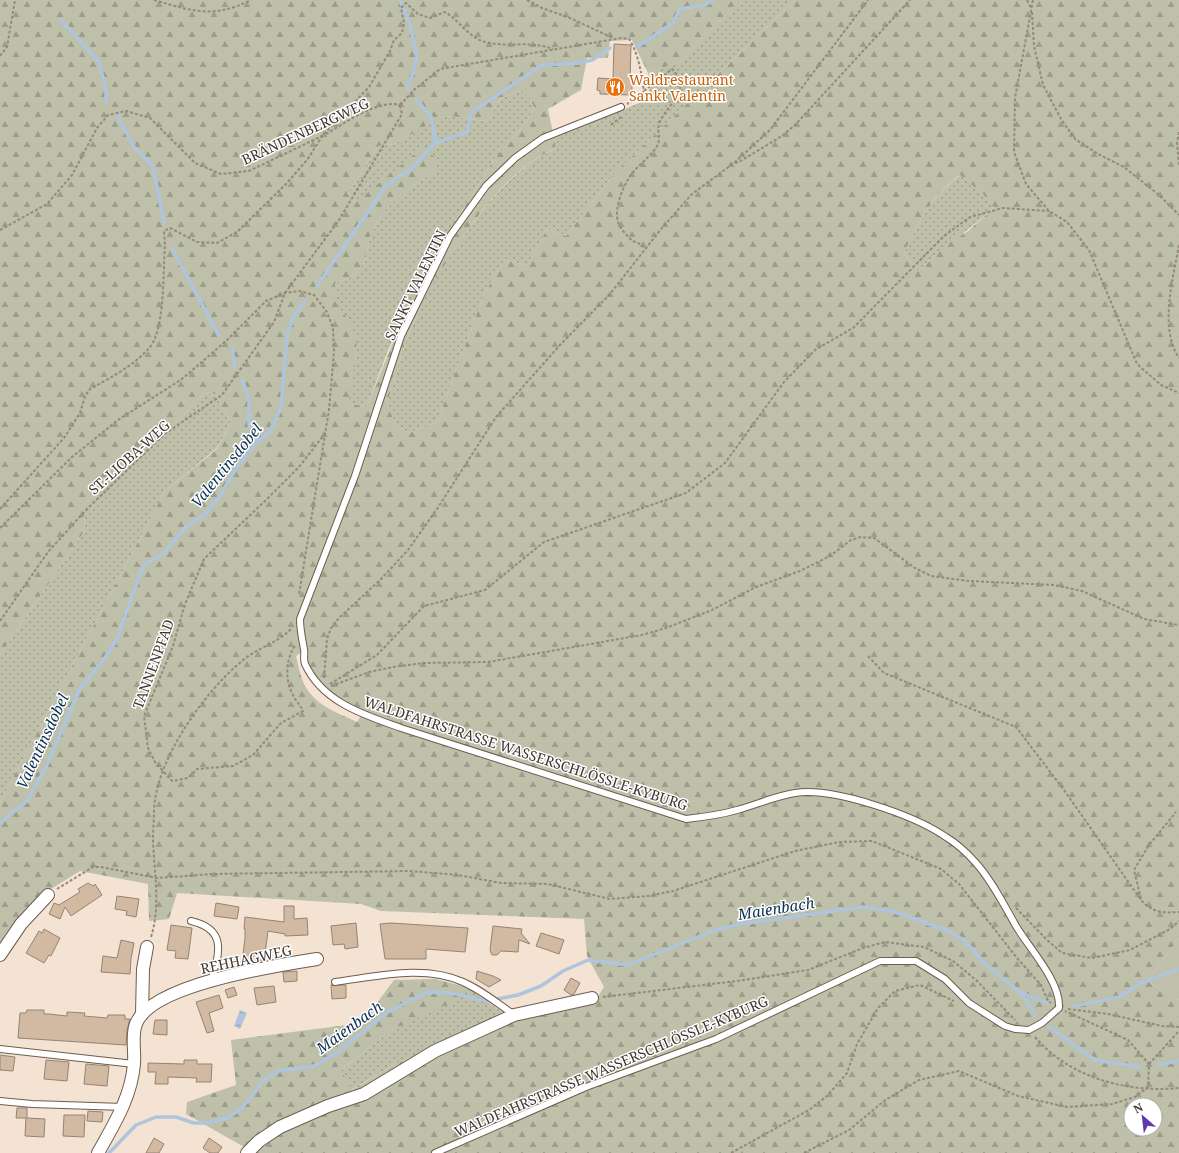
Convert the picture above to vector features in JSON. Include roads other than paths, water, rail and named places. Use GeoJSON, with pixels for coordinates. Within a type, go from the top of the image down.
{"type":"FeatureCollection","features":[{"type":"Feature","properties":{"kind":"street"},"geometry":{"type":"LineString","coordinates":[[0,955],[21,924],[48,895]]}},
{"type":"Feature","properties":{"kind":"street"},"geometry":{"type":"LineString","coordinates":[[98,1153],[124,1107],[130,1089],[134,1064],[135,1027],[142,1014],[143,969],[148,947]]}},
{"type":"Feature","properties":{"kind":"street","name":"REHHAGWEG"},"geometry":{"type":"LineString","coordinates":[[142,1014],[158,1002],[212,979],[317,959]]}},
{"type":"Feature","properties":{"kind":"street"},"geometry":{"type":"LineString","coordinates":[[247,1153],[259,1141],[280,1127],[328,1106],[364,1094],[435,1051],[514,1015],[592,998]]}},
{"type":"Feature","properties":{"kind":"lane","name":"SANKT VALENTIN"},"geometry":{"type":"LineString","coordinates":[[300,619],[355,476],[400,336],[450,236],[486,186],[515,158],[543,138],[621,107]]}},
{"type":"Feature","properties":{"kind":"lane","name":"WALDFAHRSTRASSE WASSERSCHLÖSSLE-KYBURG"},"geometry":{"type":"LineString","coordinates":[[300,619],[300,638],[304,649],[305,663],[323,689],[335,700],[362,714],[402,728],[686,819],[721,814],[794,793],[817,792],[882,807],[947,837],[976,862],[1028,946],[1051,978],[1058,992],[1059,1008],[1042,1024],[1029,1030],[1024,1030],[1005,1026],[969,1003],[945,979],[916,961],[880,961],[716,1039],[586,1087],[436,1153]]}},
{"type":"Feature","properties":{"kind":"lane"},"geometry":{"type":"LineString","coordinates":[[191,921],[205,924],[211,930],[219,947],[218,959],[212,979]]}},
{"type":"Feature","properties":{"kind":"lane"},"geometry":{"type":"LineString","coordinates":[[335,982],[387,975],[435,974],[462,982],[481,991],[514,1015]]}},
{"type":"Feature","properties":{"kind":"lane"},"geometry":{"type":"LineString","coordinates":[[0,1049],[134,1064]]}},
{"type":"Feature","properties":{"kind":"lane"},"geometry":{"type":"LineString","coordinates":[[0,1101],[32,1104],[124,1107]]}},
{"type":"Feature","properties":{"kind":"water"},"geometry":{"type":"Polygon","coordinates":[[[240,1010],[247,1013],[240,1029],[234,1026],[240,1010]]]}},
{"type":"Feature","properties":{"kind":"waterway"},"geometry":{"type":"LineString","coordinates":[[400,0],[410,24],[417,59],[408,88]]}},
{"type":"Feature","properties":{"kind":"waterway","name":"Valentinsdobel"},"geometry":{"type":"LineString","coordinates":[[637,47],[673,23],[680,9],[705,5],[713,0]]}},
{"type":"Feature","properties":{"kind":"waterway"},"geometry":{"type":"LineString","coordinates":[[61,20],[99,62],[106,90],[106,103]]}},
{"type":"Feature","properties":{"kind":"waterway","name":"Valentinsdobel"},"geometry":{"type":"LineString","coordinates":[[317,286],[386,186],[411,169],[435,143],[467,132],[472,112],[542,65],[579,63],[592,60],[610,48]]}},
{"type":"Feature","properties":{"kind":"waterway"},"geometry":{"type":"LineString","coordinates":[[416,99],[432,118],[435,143]]}},
{"type":"Feature","properties":{"kind":"waterway"},"geometry":{"type":"LineString","coordinates":[[118,117],[134,147],[153,166],[164,223]]}},
{"type":"Feature","properties":{"kind":"waterway"},"geometry":{"type":"LineString","coordinates":[[172,248],[219,336]]}},
{"type":"Feature","properties":{"kind":"waterway","name":"Valentinsdobel"},"geometry":{"type":"LineString","coordinates":[[0,823],[27,801],[46,767],[80,688],[103,661],[117,639],[142,569],[148,562],[163,554],[187,526],[203,516],[218,499],[237,467],[258,441],[269,433],[281,408],[287,334],[295,314],[305,301]]}},
{"type":"Feature","properties":{"kind":"waterway"},"geometry":{"type":"LineString","coordinates":[[232,349],[235,368]]}},
{"type":"Feature","properties":{"kind":"waterway"},"geometry":{"type":"LineString","coordinates":[[242,380],[249,398],[249,425],[258,441]]}},
{"type":"Feature","properties":{"kind":"waterway","name":"Maienbach"},"geometry":{"type":"LineString","coordinates":[[497,999],[518,995],[541,986],[563,971],[588,960],[628,965],[715,930],[740,924],[863,907],[892,911],[949,931],[965,941],[983,962],[1021,993],[1035,1014]]}},
{"type":"Feature","properties":{"kind":"waterway"},"geometry":{"type":"LineString","coordinates":[[1075,1006],[1119,997],[1141,983],[1179,969]]}},
{"type":"Feature","properties":{"kind":"waterway","name":"Maienbach"},"geometry":{"type":"LineString","coordinates":[[109,1153],[136,1125],[156,1117],[176,1117],[194,1123],[208,1123],[227,1118],[241,1109],[265,1079],[278,1071],[314,1066],[335,1054],[386,1013],[427,992],[452,993],[479,1000],[489,1000]]}},
{"type":"Feature","properties":{"kind":"waterway"},"geometry":{"type":"LineString","coordinates":[[1022,993],[1047,1003]]}},
{"type":"Feature","properties":{"kind":"waterway","name":"Maienbach"},"geometry":{"type":"LineString","coordinates":[[1049,1027],[1095,1060],[1140,1067]]}},
{"type":"Feature","properties":{"kind":"waterway","name":"Maienbach"},"geometry":{"type":"LineString","coordinates":[[1159,1064],[1179,1061]]}},
{"type":"Feature","properties":{"kind":"place","name":"Waldrestaurant Sankt Valentin"},"geometry":{"type":"Point","coordinates":[615,87]}}]}
